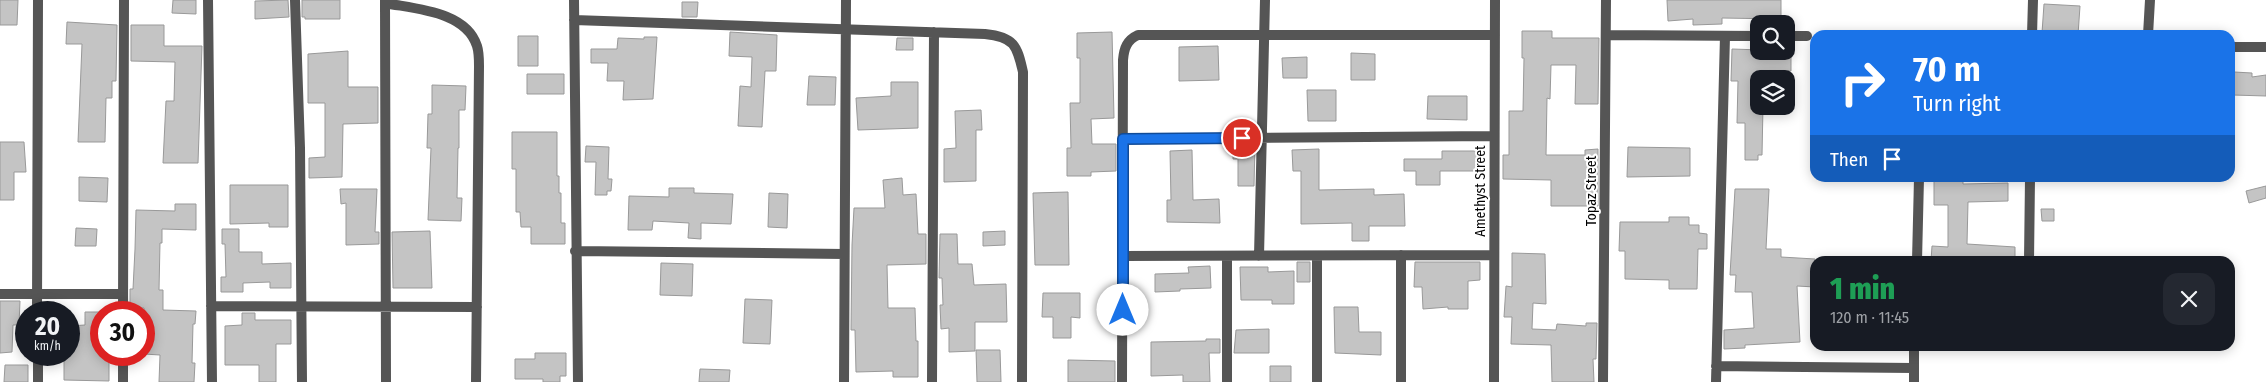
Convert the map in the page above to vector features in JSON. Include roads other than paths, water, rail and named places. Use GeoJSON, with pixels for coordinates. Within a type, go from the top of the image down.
{"type":"FeatureCollection","features":[{"type":"Feature","properties":{"kind":"street"},"geometry":{"type":"LineString","coordinates":[[37,301],[38,0]]}},
{"type":"Feature","properties":{"kind":"street"},"geometry":{"type":"LineString","coordinates":[[123,301],[124,0]]}},
{"type":"Feature","properties":{"kind":"street"},"geometry":{"type":"LineString","coordinates":[[208,0],[212,382]]}},
{"type":"Feature","properties":{"kind":"street"},"geometry":{"type":"LineString","coordinates":[[295,0],[300,148],[302,382]]}},
{"type":"Feature","properties":{"kind":"street"},"geometry":{"type":"LineString","coordinates":[[574,0],[575,251],[578,382]]}},
{"type":"Feature","properties":{"kind":"street"},"geometry":{"type":"LineString","coordinates":[[844,382],[846,0]]}},
{"type":"Feature","properties":{"kind":"street"},"geometry":{"type":"LineString","coordinates":[[1259,256],[1265,0]]}},
{"type":"Feature","properties":{"kind":"street","name":"Amethyst Street"},"geometry":{"type":"LineString","coordinates":[[1494,382],[1495,0]]}},
{"type":"Feature","properties":{"kind":"street","name":"Topaz Street"},"geometry":{"type":"LineString","coordinates":[[1603,382],[1606,0]]}},
{"type":"Feature","properties":{"kind":"street"},"geometry":{"type":"LineString","coordinates":[[2032,30],[2033,0]]}},
{"type":"Feature","properties":{"kind":"street"},"geometry":{"type":"LineString","coordinates":[[2148,30],[2150,0]]}},
{"type":"Feature","properties":{"kind":"street"},"geometry":{"type":"LineString","coordinates":[[386,382],[385,1],[442,15],[458,23],[471,34],[477,47],[479,66],[476,382]]}},
{"type":"Feature","properties":{"kind":"street"},"geometry":{"type":"LineString","coordinates":[[574,20],[934,32],[1002,36],[1013,42],[1019,54],[1023,72],[1022,382]]}},
{"type":"Feature","properties":{"kind":"street"},"geometry":{"type":"LineString","coordinates":[[932,382],[934,32]]}},
{"type":"Feature","properties":{"kind":"street"},"geometry":{"type":"LineString","coordinates":[[1122,382],[1123,50],[1132,37],[1138,35],[1495,36]]}},
{"type":"Feature","properties":{"kind":"street"},"geometry":{"type":"LineString","coordinates":[[1606,35],[1750,36]]}},
{"type":"Feature","properties":{"kind":"street"},"geometry":{"type":"LineString","coordinates":[[1716,382],[1725,36]]}},
{"type":"Feature","properties":{"kind":"street"},"geometry":{"type":"LineString","coordinates":[[1795,36],[1808,36]]}},
{"type":"Feature","properties":{"kind":"street"},"geometry":{"type":"LineString","coordinates":[[2235,47],[2266,47]]}},
{"type":"Feature","properties":{"kind":"street"},"geometry":{"type":"LineString","coordinates":[[1123,139],[1494,136]]}},
{"type":"Feature","properties":{"kind":"street"},"geometry":{"type":"LineString","coordinates":[[1917,256],[1919,182]]}},
{"type":"Feature","properties":{"kind":"street"},"geometry":{"type":"LineString","coordinates":[[2029,256],[2030,182]]}},
{"type":"Feature","properties":{"kind":"street"},"geometry":{"type":"LineString","coordinates":[[575,251],[844,254]]}},
{"type":"Feature","properties":{"kind":"street"},"geometry":{"type":"LineString","coordinates":[[1123,256],[1493,255]]}},
{"type":"Feature","properties":{"kind":"street"},"geometry":{"type":"LineString","coordinates":[[1227,256],[1227,382]]}},
{"type":"Feature","properties":{"kind":"street"},"geometry":{"type":"LineString","coordinates":[[1317,256],[1317,382]]}},
{"type":"Feature","properties":{"kind":"street"},"geometry":{"type":"LineString","coordinates":[[1401,256],[1401,382]]}},
{"type":"Feature","properties":{"kind":"street"},"geometry":{"type":"LineString","coordinates":[[0,294],[123,294]]}},
{"type":"Feature","properties":{"kind":"street"},"geometry":{"type":"LineString","coordinates":[[211,306],[477,307]]}},
{"type":"Feature","properties":{"kind":"street"},"geometry":{"type":"LineString","coordinates":[[1914,351],[1914,382]]}},
{"type":"Feature","properties":{"kind":"street"},"geometry":{"type":"LineString","coordinates":[[38,366],[38,382]]}},
{"type":"Feature","properties":{"kind":"street"},"geometry":{"type":"LineString","coordinates":[[123,366],[123,382]]}},
{"type":"Feature","properties":{"kind":"street"},"geometry":{"type":"LineString","coordinates":[[1716,366],[1914,368]]}}]}
